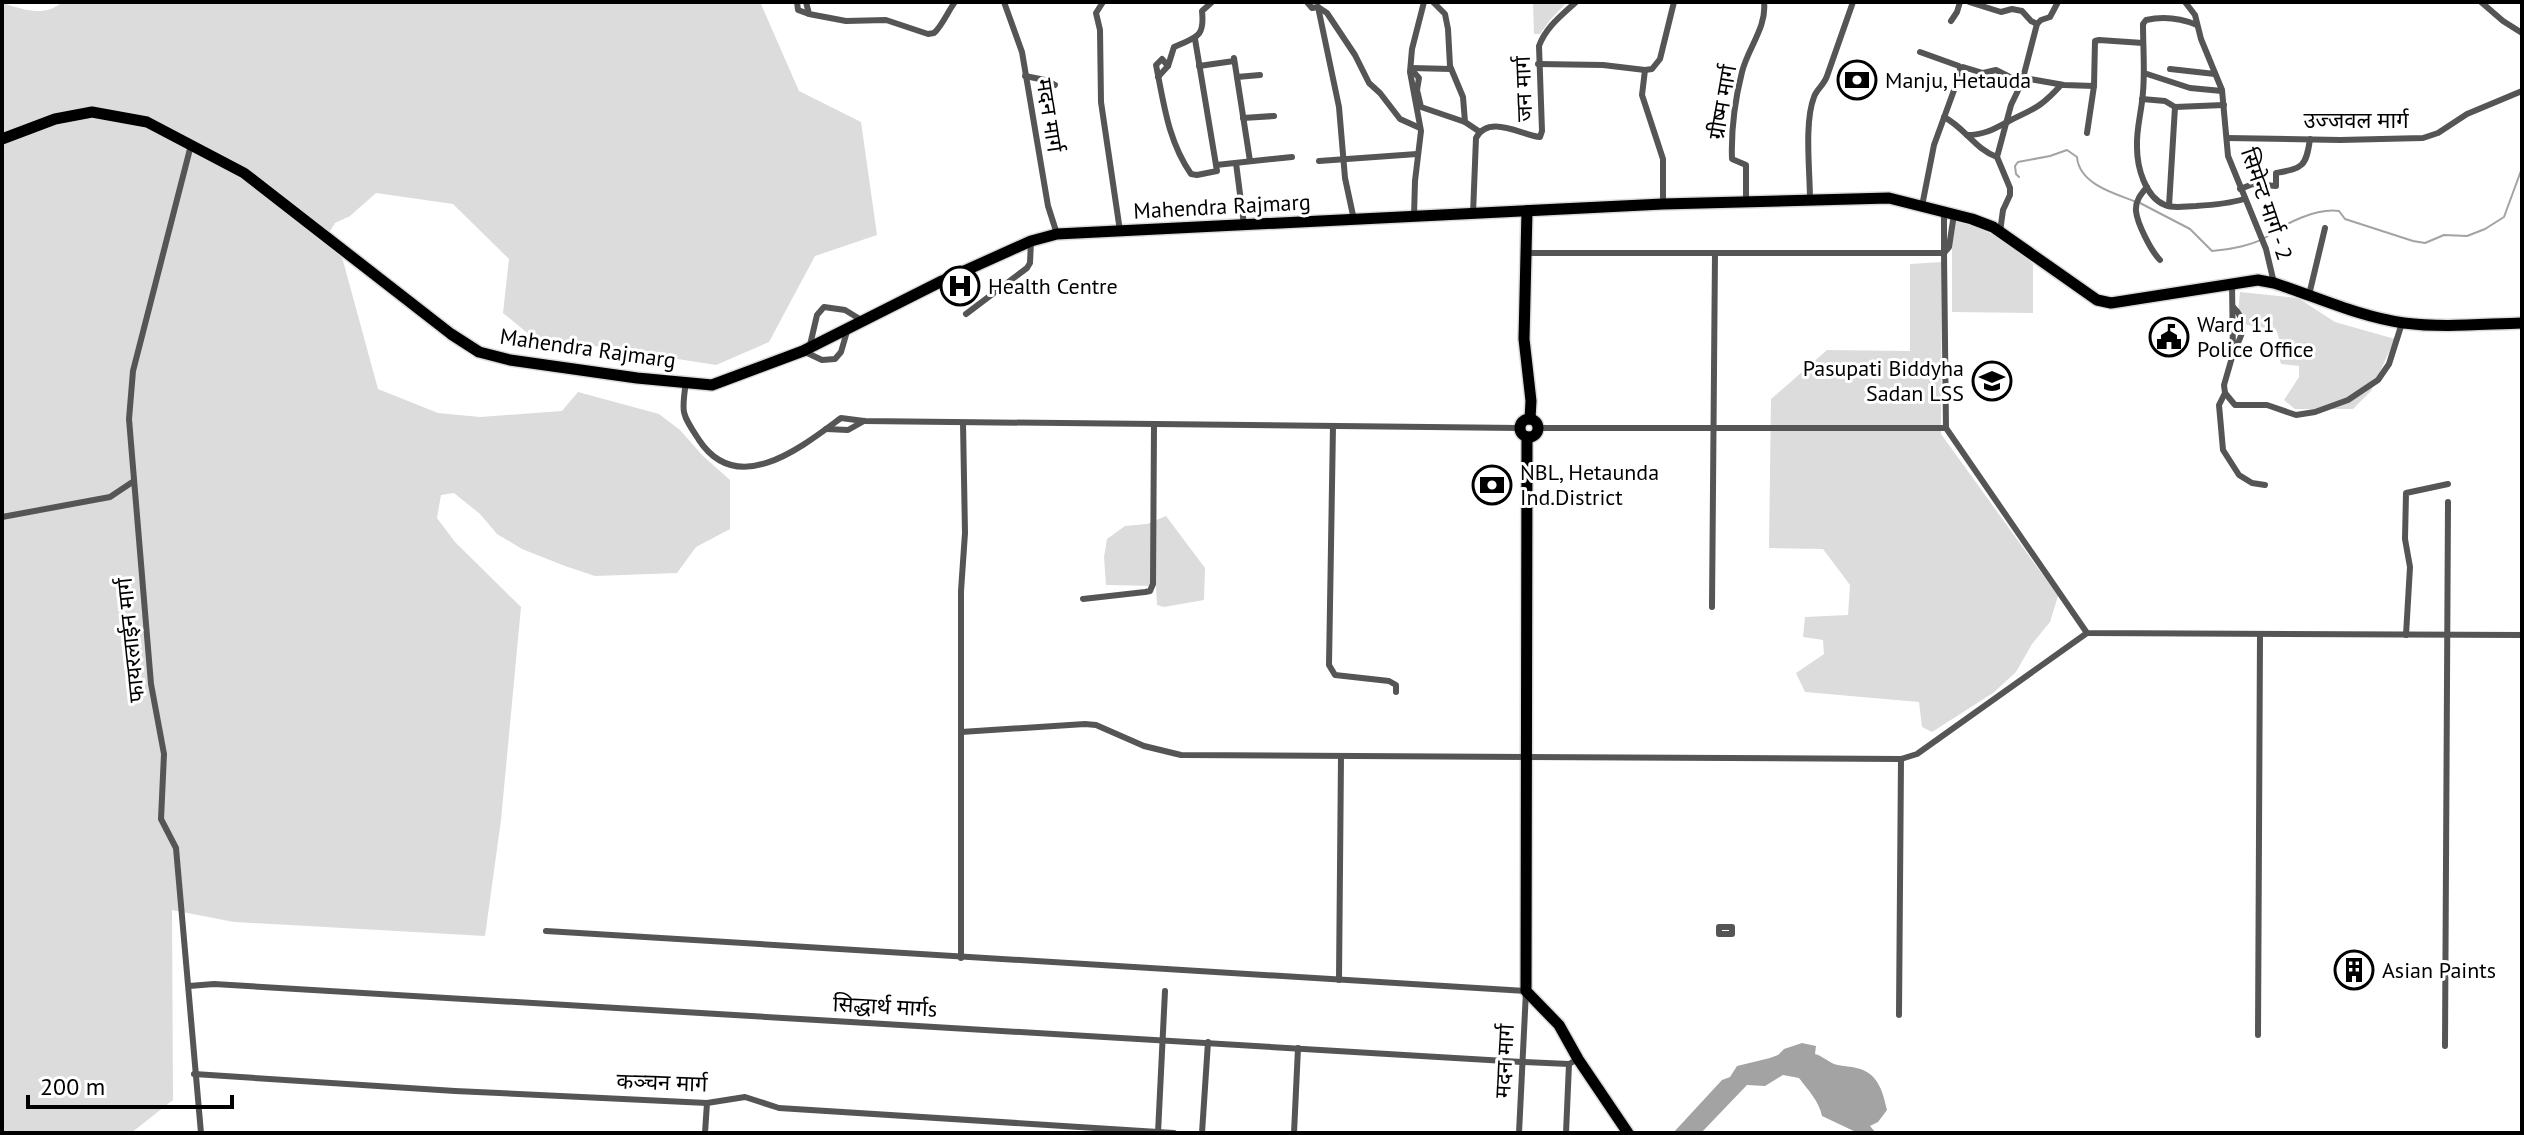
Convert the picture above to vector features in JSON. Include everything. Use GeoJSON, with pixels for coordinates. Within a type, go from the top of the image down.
{"type":"FeatureCollection","features":[{"type":"Feature","properties":{"kind":"highway","name":"Mahendra Rajmarg"},"geometry":{"type":"LineString","coordinates":[[2,139],[55,119],[92,112],[147,122],[244,173],[451,334],[479,352],[538,364],[712,385],[806,349],[942,281],[1031,241],[1057,234],[1663,204],[1889,198],[1972,219],[2000,232],[2097,300],[2111,303],[2258,280],[2402,323],[2522,323]]}},
{"type":"Feature","properties":{"kind":"highway"},"geometry":{"type":"LineString","coordinates":[[1527,211],[1524,339],[1536,434],[1523,432],[1526,991],[1559,1025],[1574,1062],[1628,1133]]}},
{"type":"Feature","properties":{"kind":"street"},"geometry":{"type":"LineString","coordinates":[[797,2],[798,10],[809,14],[846,21],[886,20],[908,29],[934,33],[955,2]]}},
{"type":"Feature","properties":{"kind":"street"},"geometry":{"type":"LineString","coordinates":[[806,2],[809,14]]}},
{"type":"Feature","properties":{"kind":"street"},"geometry":{"type":"LineString","coordinates":[[1103,2],[1096,13],[1100,30],[1101,100],[1120,231]]}},
{"type":"Feature","properties":{"kind":"street"},"geometry":{"type":"LineString","coordinates":[[1195,39],[1217,171],[1197,175],[1191,174],[1178,155],[1169,129],[1156,65],[1162,59],[1168,66],[1174,47],[1195,39],[1203,27],[1202,11],[1212,2]]}},
{"type":"Feature","properties":{"kind":"street"},"geometry":{"type":"LineString","coordinates":[[1414,217],[1420,128],[1411,68],[1412,49],[1424,2]]}},
{"type":"Feature","properties":{"kind":"street"},"geometry":{"type":"LineString","coordinates":[[1433,2],[1445,14],[1451,69],[1463,97],[1465,122]]}},
{"type":"Feature","properties":{"kind":"street","name":"जन मार्ग"},"geometry":{"type":"LineString","coordinates":[[1473,214],[1476,138],[1480,132],[1491,127],[1505,127],[1540,137],[1538,64],[1542,37],[1576,2]]}},
{"type":"Feature","properties":{"kind":"street"},"geometry":{"type":"LineString","coordinates":[[1538,64],[1652,69],[1660,59],[1674,2]]}},
{"type":"Feature","properties":{"kind":"street","name":"ग्रीष्म मार्ग"},"geometry":{"type":"LineString","coordinates":[[1746,202],[1746,165],[1732,159],[1731,131],[1742,71],[1766,15],[1764,2]]}},
{"type":"Feature","properties":{"kind":"street"},"geometry":{"type":"LineString","coordinates":[[1810,200],[1809,114],[1815,93],[1823,87],[1853,2]]}},
{"type":"Feature","properties":{"kind":"street"},"geometry":{"type":"LineString","coordinates":[[1951,21],[1960,2]]}},
{"type":"Feature","properties":{"kind":"street"},"geometry":{"type":"LineString","coordinates":[[1969,2],[2001,12],[2012,9],[2022,11],[2037,24]]}},
{"type":"Feature","properties":{"kind":"street"},"geometry":{"type":"LineString","coordinates":[[2000,232],[2010,188],[1997,157],[2037,24],[2050,17],[2058,2]]}},
{"type":"Feature","properties":{"kind":"street","name":"सिमेन्ट मार्ग - 2"},"geometry":{"type":"LineString","coordinates":[[2185,2],[2195,15],[2222,91],[2228,156],[2266,249],[2274,283]]}},
{"type":"Feature","properties":{"kind":"street"},"geometry":{"type":"LineString","coordinates":[[2481,2],[2522,33]]}},
{"type":"Feature","properties":{"kind":"street","name":"मदन मार्ग"},"geometry":{"type":"LineString","coordinates":[[1002,3],[1022,52],[1048,206],[1057,234]]}},
{"type":"Feature","properties":{"kind":"street"},"geometry":{"type":"LineString","coordinates":[[1305,3],[1312,8],[1318,7]]}},
{"type":"Feature","properties":{"kind":"street"},"geometry":{"type":"LineString","coordinates":[[1318,7],[1333,21],[1369,83],[1400,119],[1420,128]]}},
{"type":"Feature","properties":{"kind":"street"},"geometry":{"type":"LineString","coordinates":[[1318,7],[1339,107],[1349,203],[1354,220]]}},
{"type":"Feature","properties":{"kind":"street"},"geometry":{"type":"LineString","coordinates":[[2197,25],[2160,17],[2146,20],[2143,24],[2144,73],[2136,145],[2139,165],[2152,195],[2169,206],[2228,204],[2244,199]]}},
{"type":"Feature","properties":{"kind":"street"},"geometry":{"type":"LineString","coordinates":[[2087,133],[2094,86],[2095,41],[2143,43]]}},
{"type":"Feature","properties":{"kind":"street"},"geometry":{"type":"LineString","coordinates":[[1920,52],[1959,66],[1960,70]]}},
{"type":"Feature","properties":{"kind":"street"},"geometry":{"type":"LineString","coordinates":[[1199,66],[1234,59],[1250,161]]}},
{"type":"Feature","properties":{"kind":"street"},"geometry":{"type":"LineString","coordinates":[[1922,206],[1934,145],[1963,67],[1983,73],[1996,70],[2022,80],[2094,86]]}},
{"type":"Feature","properties":{"kind":"street"},"geometry":{"type":"LineString","coordinates":[[1411,68],[1451,69]]}},
{"type":"Feature","properties":{"kind":"street"},"geometry":{"type":"LineString","coordinates":[[1411,68],[1419,78],[1417,90],[1421,107],[1465,122],[1480,132]]}},
{"type":"Feature","properties":{"kind":"street"},"geometry":{"type":"LineString","coordinates":[[2170,69],[2215,74]]}},
{"type":"Feature","properties":{"kind":"street"},"geometry":{"type":"LineString","coordinates":[[1645,70],[1642,95],[1663,159],[1663,204]]}},
{"type":"Feature","properties":{"kind":"street"},"geometry":{"type":"LineString","coordinates":[[2144,73],[2190,88],[2222,91]]}},
{"type":"Feature","properties":{"kind":"street"},"geometry":{"type":"LineString","coordinates":[[1237,77],[1260,75]]}},
{"type":"Feature","properties":{"kind":"street"},"geometry":{"type":"LineString","coordinates":[[1025,76],[1055,85]]}},
{"type":"Feature","properties":{"kind":"street"},"geometry":{"type":"LineString","coordinates":[[1967,135],[1990,132],[2040,106],[2061,85]]}},
{"type":"Feature","properties":{"kind":"street","name":"उज्जवल मार्ग"},"geometry":{"type":"LineString","coordinates":[[2227,138],[2423,138],[2438,133],[2467,114],[2522,91]]}},
{"type":"Feature","properties":{"kind":"street"},"geometry":{"type":"LineString","coordinates":[[2142,99],[2170,103],[2175,107],[2224,105]]}},
{"type":"Feature","properties":{"kind":"street"},"geometry":{"type":"LineString","coordinates":[[2169,206],[2175,107]]}},
{"type":"Feature","properties":{"kind":"street"},"geometry":{"type":"LineString","coordinates":[[1243,118],[1274,116]]}},
{"type":"Feature","properties":{"kind":"street"},"geometry":{"type":"LineString","coordinates":[[1944,117],[1978,147],[1997,157]]}},
{"type":"Feature","properties":{"kind":"street"},"geometry":{"type":"LineString","coordinates":[[2240,189],[2247,185],[2276,186],[2276,173],[2295,171],[2302,166],[2310,139]]}},
{"type":"Feature","properties":{"kind":"street","name":"फायरलाईन मार्ग"},"geometry":{"type":"LineString","coordinates":[[191,145],[133,371],[129,419],[151,684],[164,754],[161,819],[176,848],[201,1133]]}},
{"type":"Feature","properties":{"kind":"street"},"geometry":{"type":"LineString","coordinates":[[1319,161],[1417,154]]}},
{"type":"Feature","properties":{"kind":"street"},"geometry":{"type":"LineString","coordinates":[[1216,165],[1292,157]]}},
{"type":"Feature","properties":{"kind":"street"},"geometry":{"type":"LineString","coordinates":[[1236,163],[1244,225]]}},
{"type":"Feature","properties":{"kind":"street"},"geometry":{"type":"LineString","coordinates":[[2147,187],[2138,201],[2136,213],[2150,247],[2160,260]]}},
{"type":"Feature","properties":{"kind":"street"},"geometry":{"type":"LineString","coordinates":[[1949,213],[1944,253],[1946,428],[2087,633]]}},
{"type":"Feature","properties":{"kind":"street"},"geometry":{"type":"LineString","coordinates":[[2309,295],[2325,228]]}},
{"type":"Feature","properties":{"kind":"street"},"geometry":{"type":"LineString","coordinates":[[966,314],[1027,268],[1031,241]]}},
{"type":"Feature","properties":{"kind":"street"},"geometry":{"type":"LineString","coordinates":[[1526,253],[1944,253]]}},
{"type":"Feature","properties":{"kind":"street"},"geometry":{"type":"LineString","coordinates":[[1712,607],[1715,253]]}},
{"type":"Feature","properties":{"kind":"street"},"geometry":{"type":"LineString","coordinates":[[2232,283],[2233,352]]}},
{"type":"Feature","properties":{"kind":"street"},"geometry":{"type":"LineString","coordinates":[[2232,306],[2244,321],[2244,329],[2233,352],[2225,379],[2225,393],[2219,405],[2223,450],[2239,475],[2252,483],[2265,485]]}},
{"type":"Feature","properties":{"kind":"street"},"geometry":{"type":"LineString","coordinates":[[848,328],[841,352],[835,359],[822,360],[806,349],[817,315],[824,307],[845,310],[863,321]]}},
{"type":"Feature","properties":{"kind":"street"},"geometry":{"type":"LineString","coordinates":[[2225,393],[2235,405],[2267,405],[2296,415],[2343,402],[2378,380],[2389,364],[2402,323]]}},
{"type":"Feature","properties":{"kind":"street"},"geometry":{"type":"LineString","coordinates":[[686,382],[683,416],[705,448],[729,464],[743,467],[777,461],[841,418],[864,421],[1333,426],[1523,432]]}},
{"type":"Feature","properties":{"kind":"street"},"geometry":{"type":"LineString","coordinates":[[826,429],[848,430],[864,421]]}},
{"type":"Feature","properties":{"kind":"street"},"geometry":{"type":"LineString","coordinates":[[961,958],[961,591],[965,533],[963,423]]}},
{"type":"Feature","properties":{"kind":"street"},"geometry":{"type":"LineString","coordinates":[[1534,424],[1946,428]]}},
{"type":"Feature","properties":{"kind":"street"},"geometry":{"type":"LineString","coordinates":[[1083,599],[1150,591],[1153,584],[1154,426]]}},
{"type":"Feature","properties":{"kind":"street"},"geometry":{"type":"LineString","coordinates":[[1333,426],[1329,665],[1335,675],[1389,681],[1396,685],[1396,692]]}},
{"type":"Feature","properties":{"kind":"street"},"geometry":{"type":"LineString","coordinates":[[2,517],[110,497],[134,481]]}},
{"type":"Feature","properties":{"kind":"street"},"geometry":{"type":"LineString","coordinates":[[2406,635],[2410,567],[2405,539],[2406,493],[2448,484]]}},
{"type":"Feature","properties":{"kind":"street"},"geometry":{"type":"LineString","coordinates":[[2445,1046],[2448,502]]}},
{"type":"Feature","properties":{"kind":"street"},"geometry":{"type":"LineString","coordinates":[[961,732],[1096,725],[1144,746],[1181,755],[1901,759],[1917,754],[2087,633],[2522,635]]}},
{"type":"Feature","properties":{"kind":"street"},"geometry":{"type":"LineString","coordinates":[[2258,1035],[2260,634]]}},
{"type":"Feature","properties":{"kind":"street"},"geometry":{"type":"LineString","coordinates":[[1339,980],[1341,756]]}},
{"type":"Feature","properties":{"kind":"street"},"geometry":{"type":"LineString","coordinates":[[1899,1015],[1901,759]]}},
{"type":"Feature","properties":{"kind":"street"},"geometry":{"type":"LineString","coordinates":[[546,931],[1526,991]]}},
{"type":"Feature","properties":{"kind":"street","name":"सिद्धार्थ मार्गs"},"geometry":{"type":"LineString","coordinates":[[189,986],[214,984],[1522,1062],[1574,1062]]}},
{"type":"Feature","properties":{"kind":"street"},"geometry":{"type":"LineString","coordinates":[[1158,1132],[1165,991]]}},
{"type":"Feature","properties":{"kind":"street","name":"मदन मार्ग"},"geometry":{"type":"LineString","coordinates":[[1519,1133],[1526,991]]}},
{"type":"Feature","properties":{"kind":"street"},"geometry":{"type":"LineString","coordinates":[[1202,1133],[1208,1042]]}},
{"type":"Feature","properties":{"kind":"street"},"geometry":{"type":"LineString","coordinates":[[1294,1133],[1298,1048]]}},
{"type":"Feature","properties":{"kind":"street"},"geometry":{"type":"LineString","coordinates":[[1566,1133],[1574,1062]]}},
{"type":"Feature","properties":{"kind":"street","name":"कञ्चन मार्ग"},"geometry":{"type":"LineString","coordinates":[[194,1074],[707,1103],[745,1097],[779,1108],[1174,1133]]}},
{"type":"Feature","properties":{"kind":"street"},"geometry":{"type":"LineString","coordinates":[[705,1133],[707,1103]]}},
{"type":"Feature","properties":{"kind":"shaded area"},"geometry":{"type":"Polygon","coordinates":[[[62,2],[760,2],[799,91],[861,122],[877,235],[815,256],[769,342],[716,365],[531,336],[503,313],[509,259],[453,204],[376,193],[350,216],[335,223],[324,241],[342,257],[378,389],[438,413],[480,417],[562,411],[578,392],[659,414],[680,430],[730,480],[730,529],[696,547],[677,573],[595,576],[522,549],[497,534],[480,514],[454,493],[441,495],[437,518],[455,542],[521,607],[501,820],[485,936],[234,922],[172,910],[173,1100],[131,1133],[2,1133],[2,3],[41,11],[62,2]]]}},
{"type":"Feature","properties":{"kind":"shaded area"},"geometry":{"type":"Polygon","coordinates":[[[1533,2],[1567,2],[1540,34],[1534,34],[1533,2]]]}},
{"type":"Feature","properties":{"kind":"shaded area"},"geometry":{"type":"Polygon","coordinates":[[[1952,220],[1996,236],[2033,264],[2033,313],[1952,312],[1952,220]]]}},
{"type":"Feature","properties":{"kind":"shaded area"},"geometry":{"type":"Polygon","coordinates":[[[1942,262],[1941,434],[2058,596],[2050,622],[2032,644],[2016,672],[1993,693],[1932,732],[1922,727],[1919,702],[1805,692],[1796,673],[1824,654],[1823,640],[1803,637],[1805,617],[1848,615],[1850,585],[1823,549],[1769,548],[1771,399],[1827,350],[1910,351],[1910,264],[1942,262]]]}},
{"type":"Feature","properties":{"kind":"shaded area"},"geometry":{"type":"Polygon","coordinates":[[[2240,292],[2298,298],[2335,322],[2395,339],[2371,391],[2353,409],[2295,409],[2284,400],[2299,377],[2299,366],[2281,364],[2276,330],[2242,324],[2238,312],[2240,292]]]}},
{"type":"Feature","properties":{"kind":"shaded area"},"geometry":{"type":"Polygon","coordinates":[[[1166,516],[1205,568],[1204,600],[1164,607],[1157,605],[1156,586],[1106,585],[1104,557],[1107,539],[1125,526],[1147,524],[1166,516]]]}},
{"type":"Feature","properties":{"kind":"shaded area"},"geometry":{"type":"Polygon","coordinates":[[[1802,1043],[1816,1046],[1815,1054],[1834,1064],[1860,1069],[1873,1077],[1887,1110],[1878,1122],[1870,1126],[1876,1133],[1858,1133],[1822,1116],[1816,1101],[1799,1078],[1783,1075],[1765,1086],[1747,1085],[1701,1133],[1673,1133],[1722,1080],[1730,1077],[1737,1066],[1770,1058],[1802,1043]]]}},
{"type":"Feature","properties":{"kind":"waterway"},"geometry":{"type":"LineString","coordinates":[[2019,177],[2015,166],[2018,162],[2067,150],[2077,157],[2079,166],[2090,180],[2134,201]]}},
{"type":"Feature","properties":{"kind":"waterway"},"geometry":{"type":"LineString","coordinates":[[2140,203],[2190,229],[2212,251],[2249,244],[2302,218],[2330,211],[2339,211],[2345,219],[2425,243],[2444,235],[2467,236],[2504,217],[2522,168]]}},
{"type":"Feature","properties":{"kind":"place","name":"Manju, Hetauda"},"geometry":{"type":"Point","coordinates":[1857,80]}},
{"type":"Feature","properties":{"kind":"place","name":"Health Centre"},"geometry":{"type":"Point","coordinates":[960,286]}},
{"type":"Feature","properties":{"kind":"place","name":"Ward 11 Police Office"},"geometry":{"type":"Point","coordinates":[2169,337]}},
{"type":"Feature","properties":{"kind":"place","name":"Pasupati Biddyha Sadan LSS"},"geometry":{"type":"Point","coordinates":[1992,381]}},
{"type":"Feature","properties":{"kind":"place","name":"NBL, Hetaunda Ind.District"},"geometry":{"type":"Point","coordinates":[1492,485]}},
{"type":"Feature","properties":{"kind":"place","name":"Asian Paints"},"geometry":{"type":"Point","coordinates":[2354,970]}}]}
